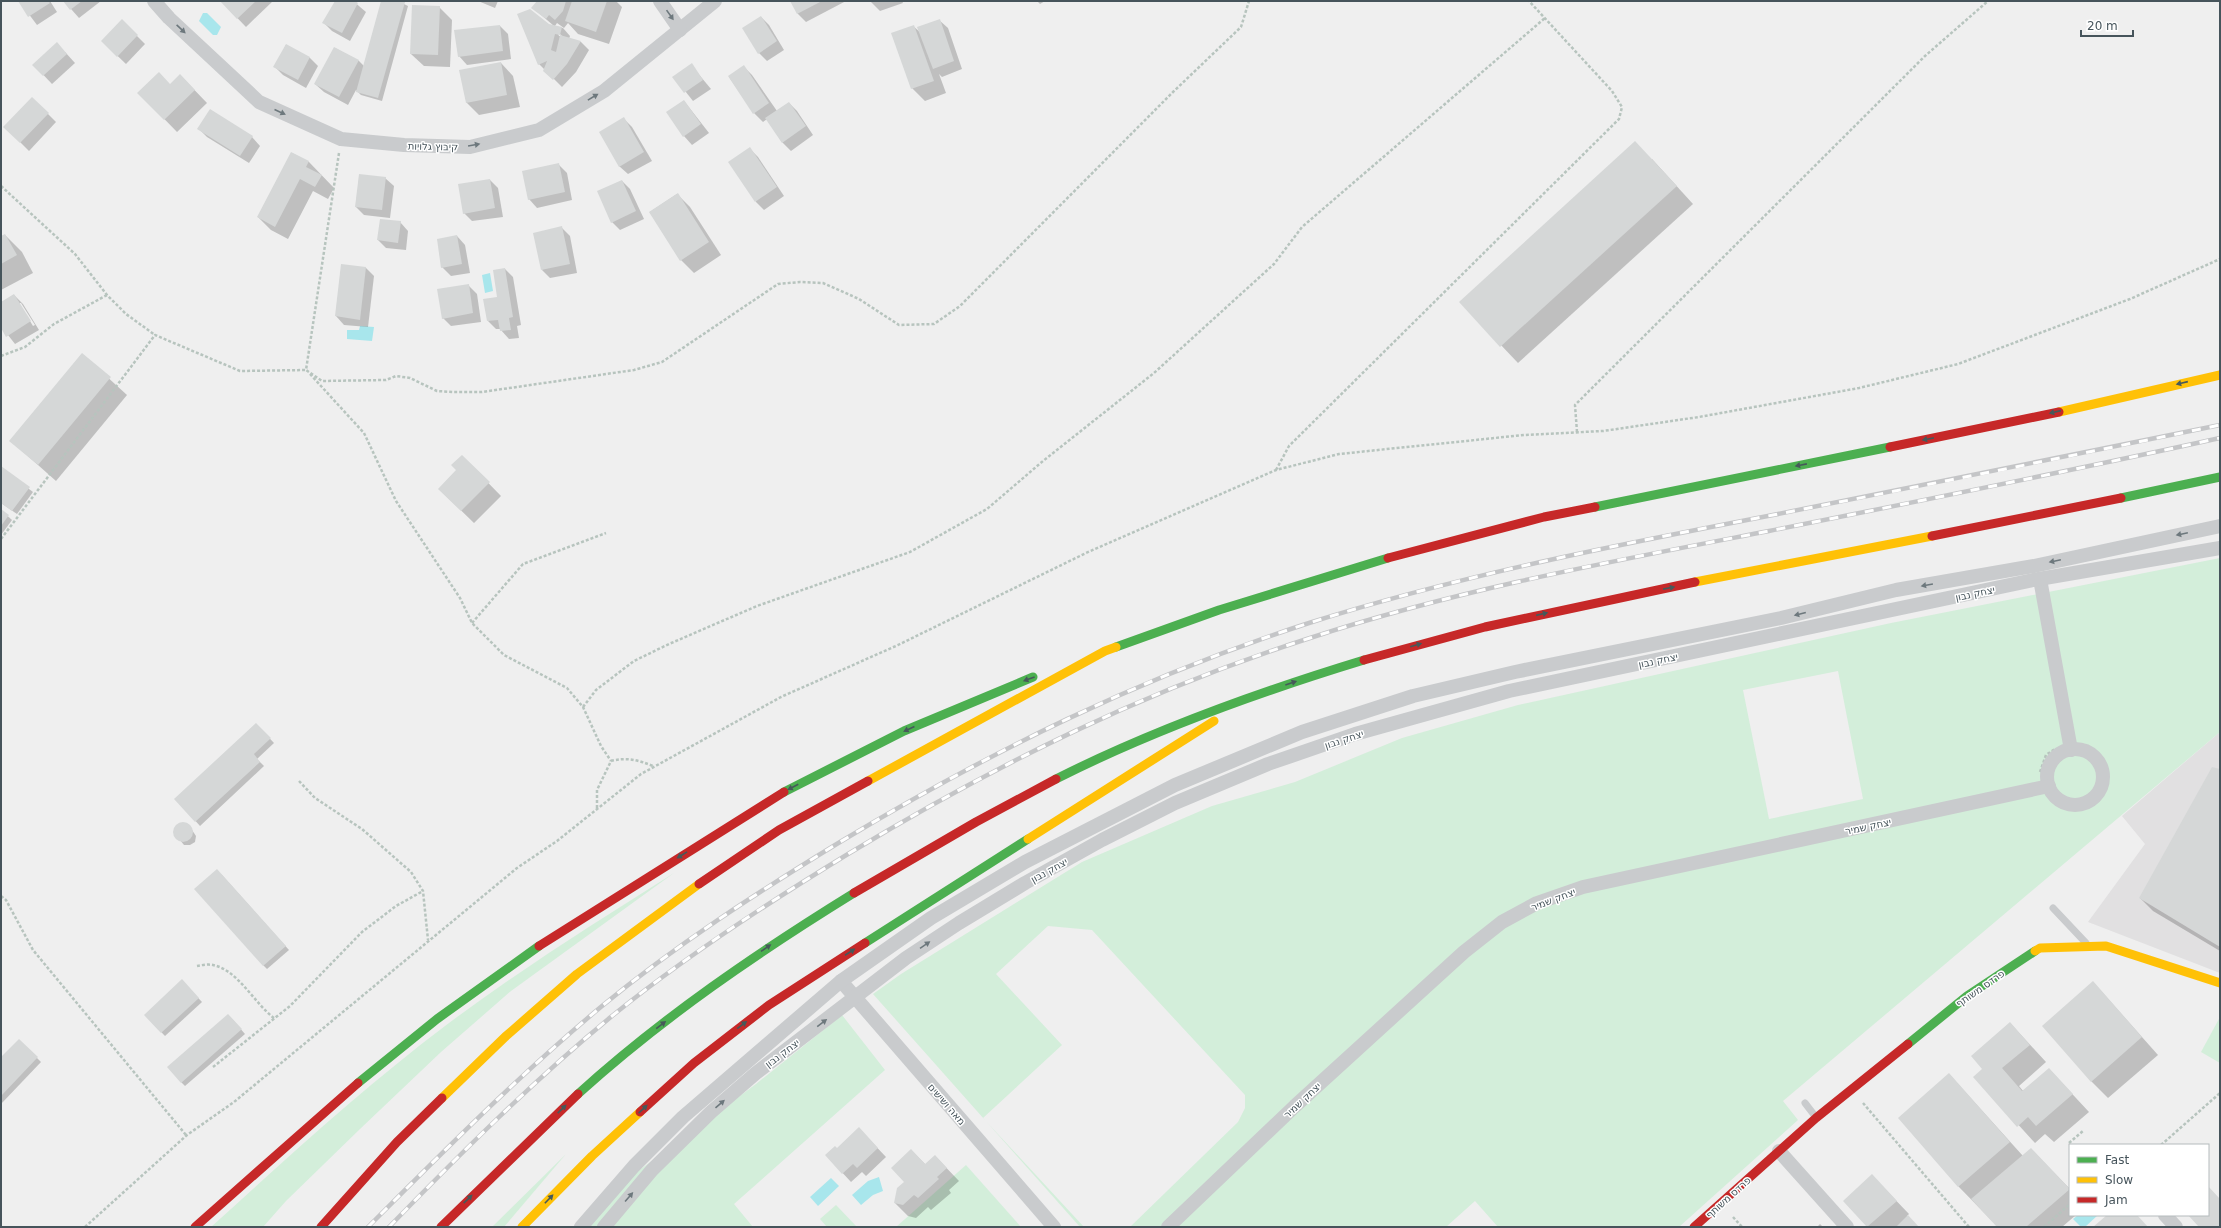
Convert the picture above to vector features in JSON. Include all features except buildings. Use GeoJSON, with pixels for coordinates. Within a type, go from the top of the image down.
{"type":"FeatureCollection","features":[{"type":"Feature","properties":{"kind":"main road"},"geometry":{"type":"LineString","coordinates":[[195,1227],[286,1145],[439,1018],[530,952],[777,795],[848,757],[983,695],[1219,610],[1377,561],[1544,516],[2010,423],[2220,375]]}},
{"type":"Feature","properties":{"kind":"main road"},"geometry":{"type":"LineString","coordinates":[[440,1227],[569,1102],[637,1044],[767,947],[930,847],[1092,762],[1179,724],[1324,672],[1416,645],[1587,603],[2036,516],[2220,477]]}},
{"type":"Feature","properties":{"kind":"main road"},"geometry":{"type":"LineString","coordinates":[[322,1227],[397,1142],[505,1037],[577,974],[709,876],[779,830],[1105,651]]}},
{"type":"Feature","properties":{"kind":"main road"},"geometry":{"type":"LineString","coordinates":[[522,1227],[592,1156],[694,1062],[769,1005],[970,875],[1254,696]]}},
{"type":"Feature","properties":{"kind":"main road","name":"פרדס משותף"},"geometry":{"type":"LineString","coordinates":[[1694,1227],[1816,1118],[1967,996],[2040,948],[2106,946],[2220,983]]}},
{"type":"Feature","properties":{"kind":"street","name":"קיבוץ גלויות"},"geometry":{"type":"LineString","coordinates":[[154,1],[168,18],[259,102],[341,139],[404,145],[470,147],[539,130],[604,90],[715,1]]}},
{"type":"Feature","properties":{"kind":"street"},"geometry":{"type":"LineString","coordinates":[[660,1],[680,30]]}},
{"type":"Feature","properties":{"kind":"street","name":"יצחק נבון"},"geometry":{"type":"LineString","coordinates":[[581,1227],[634,1166],[683,1117],[840,981],[930,918],[1032,858],[1175,785],[1302,732],[1413,696],[1515,672],[1781,618],[1896,590],[2034,566],[2220,526]]}},
{"type":"Feature","properties":{"kind":"street","name":"יצחק נבון"},"geometry":{"type":"LineString","coordinates":[[604,1227],[652,1170],[711,1112],[756,1073],[906,958],[959,922],[1025,883],[1102,840],[1175,803],[1268,764],[1355,734],[1509,691],[2040,579],[2220,548]]}},
{"type":"Feature","properties":{"kind":"street"},"geometry":{"type":"LineString","coordinates":[[2040,579],[2071,750]]}},
{"type":"Feature","properties":{"kind":"street"},"geometry":{"type":"LineString","coordinates":[[2071,750],[2088,753],[2100,766],[2102,778],[2099,791],[2087,803],[2071,805],[2057,798],[2049,786],[2048,774],[2050,765],[2062,753],[2071,750]]}},
{"type":"Feature","properties":{"kind":"street","name":"יצחק שמיר"},"geometry":{"type":"LineString","coordinates":[[1168,1227],[1295,1106],[1464,952],[1502,922],[1537,903],[1582,888],[2049,786]]}},
{"type":"Feature","properties":{"kind":"street","name":"מאה ושישים"},"geometry":{"type":"LineString","coordinates":[[840,981],[1054,1227]]}},
{"type":"Feature","properties":{"kind":"street"},"geometry":{"type":"LineString","coordinates":[[1779,1151],[1847,1227]]}},
{"type":"Feature","properties":{"kind":"street"},"geometry":{"type":"LineString","coordinates":[[2166,1216],[2176,1227]]}},
{"type":"Feature","properties":{"kind":"lane"},"geometry":{"type":"LineString","coordinates":[[2053,908],[2088,946]]}},
{"type":"Feature","properties":{"kind":"lane"},"geometry":{"type":"LineString","coordinates":[[1805,1104],[1816,1118]]}},
{"type":"Feature","properties":{"kind":"path"},"geometry":{"type":"LineString","coordinates":[[1,186],[75,254],[107,295],[126,314],[155,335],[240,371],[306,370],[322,381],[386,380],[396,376],[410,378],[437,390],[453,392],[482,392],[634,370],[662,362],[778,284],[800,282],[823,283],[859,299],[899,325],[934,324],[960,306],[1173,92],[1241,27],[1250,1]]}},
{"type":"Feature","properties":{"kind":"path"},"geometry":{"type":"LineString","coordinates":[[1276,470],[1289,446],[1620,119],[1622,107],[1612,91],[1529,1]]}},
{"type":"Feature","properties":{"kind":"path"},"geometry":{"type":"LineString","coordinates":[[1577,432],[1575,405],[1925,56],[1988,1]]}},
{"type":"Feature","properties":{"kind":"path"},"geometry":{"type":"LineString","coordinates":[[583,707],[596,690],[634,662],[669,644],[757,606],[910,552],[987,509],[1043,461],[1154,373],[1274,264],[1302,227],[1545,18]]}},
{"type":"Feature","properties":{"kind":"path"},"geometry":{"type":"LineString","coordinates":[[306,370],[341,139]]}},
{"type":"Feature","properties":{"kind":"path"},"geometry":{"type":"LineString","coordinates":[[1,356],[25,347],[54,324],[107,295]]}},
{"type":"Feature","properties":{"kind":"path"},"geometry":{"type":"LineString","coordinates":[[1,539],[155,335]]}},
{"type":"Feature","properties":{"kind":"path"},"geometry":{"type":"LineString","coordinates":[[306,370],[364,434],[396,501],[460,598],[472,623],[504,655],[567,688],[583,707],[601,746],[611,761]]}},
{"type":"Feature","properties":{"kind":"path"},"geometry":{"type":"LineString","coordinates":[[472,623],[523,564],[606,533]]}},
{"type":"Feature","properties":{"kind":"path"},"geometry":{"type":"LineString","coordinates":[[611,761],[624,758],[639,760],[654,766]]}},
{"type":"Feature","properties":{"kind":"path"},"geometry":{"type":"LineString","coordinates":[[597,809],[597,790],[611,761]]}},
{"type":"Feature","properties":{"kind":"path"},"geometry":{"type":"LineString","coordinates":[[298,781],[316,798],[362,829],[411,872],[423,891],[428,941]]}},
{"type":"Feature","properties":{"kind":"path"},"geometry":{"type":"LineString","coordinates":[[213,1067],[290,1006],[362,932],[396,906],[423,891]]}},
{"type":"Feature","properties":{"kind":"path"},"geometry":{"type":"LineString","coordinates":[[1,896],[6,900],[33,950],[186,1135]]}},
{"type":"Feature","properties":{"kind":"path"},"geometry":{"type":"LineString","coordinates":[[197,966],[212,964],[223,968],[237,980],[263,1010],[274,1018]]}},
{"type":"Feature","properties":{"kind":"path"},"geometry":{"type":"LineString","coordinates":[[1851,1090],[1969,1227]]}},
{"type":"Feature","properties":{"kind":"path"},"geometry":{"type":"LineString","coordinates":[[2162,1144],[2220,1093]]}},
{"type":"Feature","properties":{"kind":"path"},"geometry":{"type":"LineString","coordinates":[[2069,1143],[2083,1131]]}},
{"type":"Feature","properties":{"kind":"path"},"geometry":{"type":"LineString","coordinates":[[2044,1227],[2069,1205]]}},
{"type":"Feature","properties":{"kind":"shaded area"},"geometry":{"type":"Polygon","coordinates":[[[2220,732],[2220,973],[2088,922],[2145,844],[2122,816],[2220,732]]]}},
{"type":"Feature","properties":{"kind":"green space"},"geometry":{"type":"Polygon","coordinates":[[[2220,558],[2220,732],[1783,1101],[1798,1120],[1679,1227],[1498,1227],[1475,1201],[1446,1227],[1130,1227],[1238,1122],[1245,1108],[1245,1095],[1092,930],[1048,926],[996,974],[1062,1045],[983,1118],[873,994],[901,974],[1082,862],[1212,806],[1295,782],[1402,738],[1518,705],[1891,623],[2220,558]],[[1838,671],[1743,690],[1769,819],[1863,799],[1838,671]]]}},
{"type":"Feature","properties":{"kind":"green space"},"geometry":{"type":"Polygon","coordinates":[[[674,873],[511,991],[441,1052],[360,1129],[286,1201],[263,1227],[211,1227],[355,1099],[445,1026],[529,966],[674,873]]]}},
{"type":"Feature","properties":{"kind":"green space"},"geometry":{"type":"Polygon","coordinates":[[[842,1015],[885,1070],[734,1204],[753,1227],[579,1227],[607,1194],[756,1084],[842,1015]]]}},
{"type":"Feature","properties":{"kind":"green space"},"geometry":{"type":"Polygon","coordinates":[[[2220,1017],[2220,1063],[2201,1052],[2220,1017]]]}},
{"type":"Feature","properties":{"kind":"green space"},"geometry":{"type":"Polygon","coordinates":[[[987,1122],[1084,1227],[1080,1227],[987,1122]]]}},
{"type":"Feature","properties":{"kind":"green space"},"geometry":{"type":"Polygon","coordinates":[[[566,1154],[504,1227],[492,1227],[566,1154]]]}},
{"type":"Feature","properties":{"kind":"green space"},"geometry":{"type":"Polygon","coordinates":[[[966,1165],[1021,1227],[896,1227],[966,1165]]]}},
{"type":"Feature","properties":{"kind":"green space"},"geometry":{"type":"Polygon","coordinates":[[[836,1205],[857,1227],[827,1227],[820,1219],[836,1205]]]}},
{"type":"Feature","properties":{"kind":"water"},"geometry":{"type":"Polygon","coordinates":[[[203,13],[207,13],[221,27],[217,35],[213,35],[199,21],[203,13]]]}},
{"type":"Feature","properties":{"kind":"water"},"geometry":{"type":"Polygon","coordinates":[[[490,273],[493,291],[485,293],[482,275],[490,273]]]}},
{"type":"Feature","properties":{"kind":"water"},"geometry":{"type":"Polygon","coordinates":[[[360,326],[374,327],[372,341],[347,339],[347,330],[359,330],[360,326]]]}},
{"type":"Feature","properties":{"kind":"water"},"geometry":{"type":"Polygon","coordinates":[[[879,1177],[883,1191],[873,1195],[861,1205],[852,1195],[868,1181],[879,1177]]]}},
{"type":"Feature","properties":{"kind":"water"},"geometry":{"type":"Polygon","coordinates":[[[831,1178],[839,1186],[818,1206],[810,1197],[831,1178]]]}},
{"type":"Feature","properties":{"kind":"water"},"geometry":{"type":"Polygon","coordinates":[[[2077,1216],[2097,1216],[2085,1227],[2081,1227],[2073,1219],[2077,1216]]]}},
{"type":"Feature","properties":{"kind":"railway"},"geometry":{"type":"LineString","coordinates":[[368,1227],[482,1114],[571,1032],[630,983],[688,940],[840,842],[953,777],[1010,747],[1127,692],[1186,667],[1309,623],[1424,590],[1481,576],[1656,538],[2220,425]]}},
{"type":"Feature","properties":{"kind":"railway"},"geometry":{"type":"LineString","coordinates":[[389,1227],[470,1145],[554,1066],[640,994],[727,931],[848,854],[904,821],[1016,760],[1130,706],[1189,681],[1249,659],[1310,638],[1423,605],[1538,577],[1595,565],[1995,486],[2220,438]]}},
{"type":"Feature","properties":{"kind":"traffic: fast"},"geometry":{"type":"LineString","coordinates":[[1595,507],[1890,447]]}},
{"type":"Feature","properties":{"kind":"traffic: fast"},"geometry":{"type":"LineString","coordinates":[[2121,498],[2220,477]]}},
{"type":"Feature","properties":{"kind":"traffic: fast"},"geometry":{"type":"LineString","coordinates":[[1116,647],[1219,610],[1388,558]]}},
{"type":"Feature","properties":{"kind":"traffic: fast"},"geometry":{"type":"LineString","coordinates":[[1056,779],[1169,728],[1286,685],[1364,660]]}},
{"type":"Feature","properties":{"kind":"traffic: fast"},"geometry":{"type":"LineString","coordinates":[[784,792],[904,731],[1033,677]]}},
{"type":"Feature","properties":{"kind":"traffic: fast"},"geometry":{"type":"LineString","coordinates":[[865,943],[1028,839]]}},
{"type":"Feature","properties":{"kind":"traffic: fast"},"geometry":{"type":"LineString","coordinates":[[578,1094],[677,1012],[746,963],[854,893]]}},
{"type":"Feature","properties":{"kind":"traffic: fast"},"geometry":{"type":"LineString","coordinates":[[358,1083],[437,1019],[539,946]]}},
{"type":"Feature","properties":{"kind":"traffic: fast"},"geometry":{"type":"LineString","coordinates":[[1908,1044],[1967,996],[2035,951]]}},
{"type":"Feature","properties":{"kind":"traffic: slow"},"geometry":{"type":"LineString","coordinates":[[2059,412],[2220,375]]}},
{"type":"Feature","properties":{"kind":"traffic: slow"},"geometry":{"type":"LineString","coordinates":[[1695,582],[1932,536]]}},
{"type":"Feature","properties":{"kind":"traffic: slow"},"geometry":{"type":"LineString","coordinates":[[868,781],[1105,651],[1116,647]]}},
{"type":"Feature","properties":{"kind":"traffic: slow"},"geometry":{"type":"LineString","coordinates":[[1028,839],[1214,721]]}},
{"type":"Feature","properties":{"kind":"traffic: slow"},"geometry":{"type":"LineString","coordinates":[[442,1098],[505,1037],[577,974],[699,884]]}},
{"type":"Feature","properties":{"kind":"traffic: slow"},"geometry":{"type":"LineString","coordinates":[[2035,951],[2040,948],[2106,946],[2220,983]]}},
{"type":"Feature","properties":{"kind":"traffic: slow"},"geometry":{"type":"LineString","coordinates":[[522,1227],[592,1156],[640,1112]]}},
{"type":"Feature","properties":{"kind":"traffic: jam"},"geometry":{"type":"LineString","coordinates":[[1890,447],[2059,412]]}},
{"type":"Feature","properties":{"kind":"traffic: jam"},"geometry":{"type":"LineString","coordinates":[[1932,536],[2121,498]]}},
{"type":"Feature","properties":{"kind":"traffic: jam"},"geometry":{"type":"LineString","coordinates":[[1388,558],[1544,517],[1595,507]]}},
{"type":"Feature","properties":{"kind":"traffic: jam"},"geometry":{"type":"LineString","coordinates":[[1364,660],[1485,627],[1695,582]]}},
{"type":"Feature","properties":{"kind":"traffic: jam"},"geometry":{"type":"LineString","coordinates":[[854,893],[976,822],[1056,779]]}},
{"type":"Feature","properties":{"kind":"traffic: jam"},"geometry":{"type":"LineString","coordinates":[[699,884],[779,830],[868,781]]}},
{"type":"Feature","properties":{"kind":"traffic: jam"},"geometry":{"type":"LineString","coordinates":[[539,946],[784,792]]}},
{"type":"Feature","properties":{"kind":"traffic: jam"},"geometry":{"type":"LineString","coordinates":[[640,1112],[694,1063],[769,1005],[865,943]]}},
{"type":"Feature","properties":{"kind":"traffic: jam"},"geometry":{"type":"LineString","coordinates":[[1694,1227],[1816,1118],[1908,1044]]}},
{"type":"Feature","properties":{"kind":"traffic: jam"},"geometry":{"type":"LineString","coordinates":[[195,1227],[358,1083]]}},
{"type":"Feature","properties":{"kind":"traffic: jam"},"geometry":{"type":"LineString","coordinates":[[441,1227],[578,1094]]}},
{"type":"Feature","properties":{"kind":"traffic: jam"},"geometry":{"type":"LineString","coordinates":[[321,1227],[397,1142],[442,1098]]}}]}
